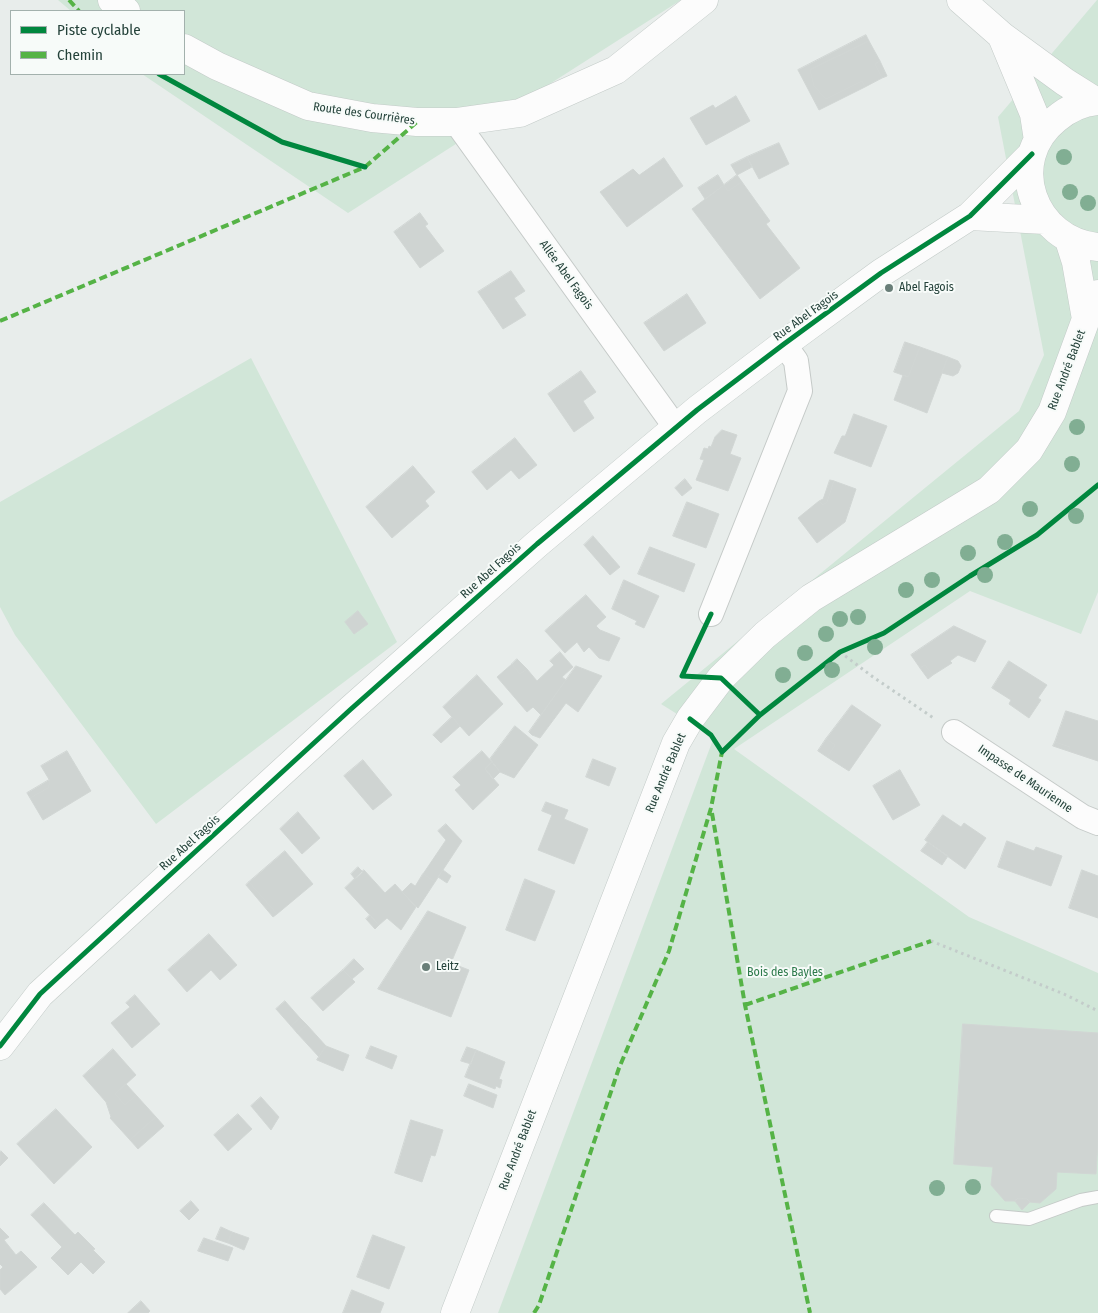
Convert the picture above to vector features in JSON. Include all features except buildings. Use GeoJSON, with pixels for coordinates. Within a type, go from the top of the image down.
{"type":"FeatureCollection","features":[{"type":"Feature","properties":{"kind":"main road"},"geometry":{"type":"LineString","coordinates":[[112,0],[125,10]]}},
{"type":"Feature","properties":{"kind":"main road","name":"Route des Courrières"},"geometry":{"type":"LineString","coordinates":[[185,49],[217,66],[308,106],[372,118],[417,122],[456,122],[520,113],[616,70],[704,0]]}},
{"type":"Feature","properties":{"kind":"main road"},"geometry":{"type":"LineString","coordinates":[[961,0],[1002,36],[1065,82],[1096,101]]}},
{"type":"Feature","properties":{"kind":"main road"},"geometry":{"type":"LineString","coordinates":[[1002,36],[1034,114],[1035,147],[1029,178],[1034,200],[1045,220],[1056,231],[1069,240],[1086,246],[1098,247]]}},
{"type":"Feature","properties":{"kind":"main road","name":"Rue Abel Fagois"},"geometry":{"type":"LineString","coordinates":[[0,1046],[40,994],[366,696],[537,544],[697,410],[784,344],[881,274],[970,216],[1035,147],[1049,125],[1064,112],[1096,101]]}},
{"type":"Feature","properties":{"kind":"main road"},"geometry":{"type":"LineString","coordinates":[[970,216],[1045,220]]}},
{"type":"Feature","properties":{"kind":"main road","name":"Rue André Bablet"},"geometry":{"type":"LineString","coordinates":[[1069,240],[1076,262],[1086,319]]}},
{"type":"Feature","properties":{"kind":"main road","name":"Rue André Bablet"},"geometry":{"type":"LineString","coordinates":[[455,1313],[676,743],[690,719],[720,678],[765,635],[811,598],[989,490],[1029,450],[1052,412],[1086,319],[1098,294]]}},
{"type":"Feature","properties":{"kind":"street","name":"Allée Abel Fagois"},"geometry":{"type":"LineString","coordinates":[[456,122],[676,428]]}},
{"type":"Feature","properties":{"kind":"street"},"geometry":{"type":"LineString","coordinates":[[711,614],[800,391],[796,361],[784,344]]}},
{"type":"Feature","properties":{"kind":"street","name":"Impasse de Maurienne"},"geometry":{"type":"LineString","coordinates":[[954,732],[1082,817],[1098,823]]}},
{"type":"Feature","properties":{"kind":"lane"},"geometry":{"type":"LineString","coordinates":[[996,1216],[1029,1219],[1081,1200],[1098,1197]]}},
{"type":"Feature","properties":{"kind":"path"},"geometry":{"type":"LineString","coordinates":[[840,652],[873,677],[954,732]]}},
{"type":"Feature","properties":{"kind":"path"},"geometry":{"type":"LineString","coordinates":[[931,941],[1064,994],[1098,1011]]}},
{"type":"Feature","properties":{"kind":"green space"},"geometry":{"type":"Polygon","coordinates":[[[58,0],[681,0],[348,213],[143,75],[185,75],[185,10],[70,10],[58,0]]]}},
{"type":"Feature","properties":{"kind":"green space","name":"Bois des Bayles"},"geometry":{"type":"Polygon","coordinates":[[[1097,0],[1098,592],[1081,634],[970,591],[734,749],[969,917],[1098,973],[1098,1313],[498,1313],[714,737],[661,704],[1019,411],[1044,355],[998,117],[1097,0]]]}},
{"type":"Feature","properties":{"kind":"green space"},"geometry":{"type":"Polygon","coordinates":[[[251,358],[397,642],[156,824],[15,635],[0,607],[0,502],[251,358]]]}},
{"type":"Feature","properties":{"kind":"marked path"},"geometry":{"type":"LineString","coordinates":[[69,0],[78,10]]}},
{"type":"Feature","properties":{"kind":"marked path"},"geometry":{"type":"LineString","coordinates":[[0,321],[365,167],[417,122]]}},
{"type":"Feature","properties":{"kind":"marked path"},"geometry":{"type":"LineString","coordinates":[[534,1313],[539,1305],[619,1068],[669,951],[711,808],[722,752],[725,749]]}},
{"type":"Feature","properties":{"kind":"marked path"},"geometry":{"type":"LineString","coordinates":[[712,813],[745,1005],[810,1313]]}},
{"type":"Feature","properties":{"kind":"marked path"},"geometry":{"type":"LineString","coordinates":[[745,1005],[931,941]]}},
{"type":"Feature","properties":{"kind":"cycle path"},"geometry":{"type":"LineString","coordinates":[[161,75],[282,142],[365,167]]}},
{"type":"Feature","properties":{"kind":"cycle path"},"geometry":{"type":"LineString","coordinates":[[0,1046],[40,994],[351,709],[537,544],[697,410],[784,344],[881,273],[970,216],[1032,154]]}},
{"type":"Feature","properties":{"kind":"cycle path"},"geometry":{"type":"LineString","coordinates":[[690,719],[711,735],[722,752],[760,715],[840,652],[884,633],[970,576],[1037,535],[1098,485]]}},
{"type":"Feature","properties":{"kind":"cycle path"},"geometry":{"type":"LineString","coordinates":[[711,614],[682,676],[721,678],[760,715]]}},
{"type":"Feature","properties":{"kind":"place","name":"Abel Fagois"},"geometry":{"type":"Point","coordinates":[889,288]}},
{"type":"Feature","properties":{"kind":"place","name":"Leitz"},"geometry":{"type":"Point","coordinates":[426,967]}}]}
